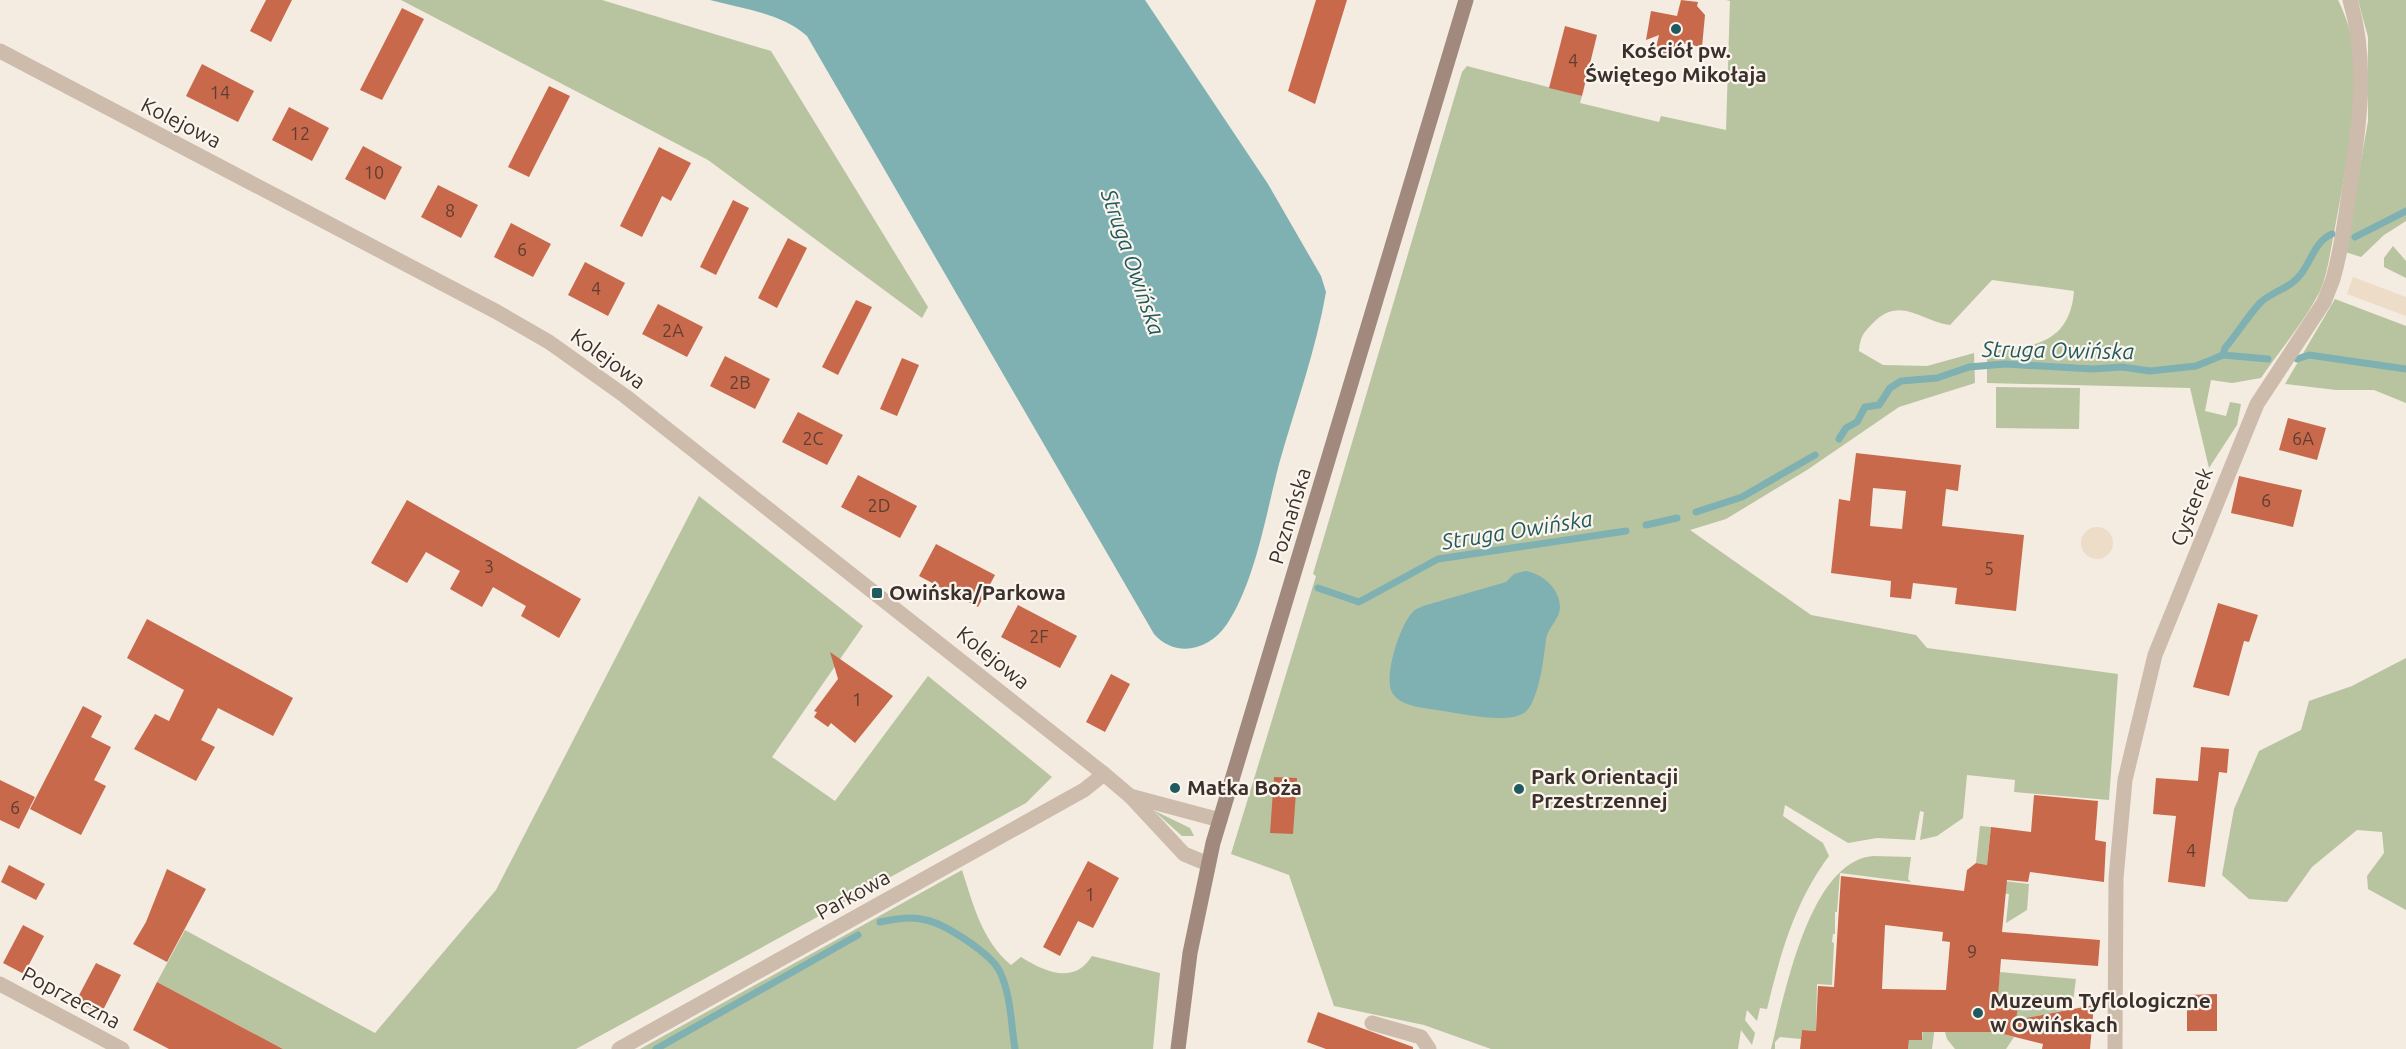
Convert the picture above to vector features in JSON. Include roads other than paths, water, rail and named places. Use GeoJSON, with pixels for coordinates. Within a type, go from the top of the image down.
{"type":"FeatureCollection","features":[{"type":"Feature","properties":{"kind":"main road","name":"Poznańska"},"geometry":{"type":"LineString","coordinates":[[1178,1049],[1190,953],[1208,864],[1220,820],[1466,0]]}},
{"type":"Feature","properties":{"kind":"street","name":"Cysterek"},"geometry":{"type":"LineString","coordinates":[[2115,1049],[2116,878],[2124,780],[2129,755],[2155,655],[2238,445],[2257,404],[2324,302],[2333,279],[2358,127],[2361,65],[2358,26],[2350,0]]}},
{"type":"Feature","properties":{"kind":"street","name":"Kolejowa"},"geometry":{"type":"LineString","coordinates":[[0,51],[399,260],[549,342],[661,424],[1104,774],[1130,796],[1184,854],[1208,864]]}},
{"type":"Feature","properties":{"kind":"street","name":"Parkowa"},"geometry":{"type":"LineString","coordinates":[[619,1049],[1084,790],[1104,774]]}},
{"type":"Feature","properties":{"kind":"street","name":"Kolejowa"},"geometry":{"type":"LineString","coordinates":[[1130,796],[1220,820]]}},
{"type":"Feature","properties":{"kind":"street","name":"Poprzeczna"},"geometry":{"type":"LineString","coordinates":[[0,984],[122,1049]]}},
{"type":"Feature","properties":{"kind":"street"},"geometry":{"type":"LineString","coordinates":[[1372,1023],[1420,1037],[1426,1041],[1429,1049]]}},
{"type":"Feature","properties":{"kind":"water"},"geometry":{"type":"Polygon","coordinates":[[[710,0],[1145,0],[1268,184],[1321,276],[1326,292],[1311,357],[1279,464],[1252,568],[1237,607],[1220,633],[1202,645],[1182,649],[1162,642],[1154,634],[807,36],[797,28],[774,17],[710,0]]]}},
{"type":"Feature","properties":{"kind":"water"},"geometry":{"type":"Polygon","coordinates":[[[1525,571],[1538,575],[1549,583],[1557,594],[1560,607],[1547,635],[1537,690],[1529,708],[1524,713],[1507,718],[1485,717],[1416,707],[1397,699],[1390,687],[1391,665],[1402,629],[1413,612],[1423,606],[1506,582],[1514,574],[1525,571]]]}},
{"type":"Feature","properties":{"kind":"waterway"},"geometry":{"type":"LineString","coordinates":[[2355,237],[2406,211]]}},
{"type":"Feature","properties":{"kind":"waterway"},"geometry":{"type":"LineString","coordinates":[[2223,355],[2225,348],[2260,303],[2297,279],[2318,246],[2332,234]]}},
{"type":"Feature","properties":{"kind":"waterway","name":"Struga Owińska"},"geometry":{"type":"LineString","coordinates":[[1839,439],[1846,428],[1857,422],[1865,407],[1879,405],[1890,388],[1901,381],[1937,378],[1969,367],[2005,364],[2093,369],[2122,367],[2150,371],[2196,366],[2223,355],[2268,359]]}},
{"type":"Feature","properties":{"kind":"waterway","name":"Struga Owińska"},"geometry":{"type":"LineString","coordinates":[[2297,359],[2309,355],[2406,369]]}},
{"type":"Feature","properties":{"kind":"waterway","name":"Struga Owińska"},"geometry":{"type":"LineString","coordinates":[[1696,512],[1742,497],[1815,455]]}},
{"type":"Feature","properties":{"kind":"waterway","name":"Struga Owińska"},"geometry":{"type":"LineString","coordinates":[[1646,525],[1677,518]]}},
{"type":"Feature","properties":{"kind":"waterway","name":"Struga Owińska"},"geometry":{"type":"LineString","coordinates":[[1318,588],[1359,602],[1438,559],[1626,531]]}},
{"type":"Feature","properties":{"kind":"waterway"},"geometry":{"type":"LineString","coordinates":[[880,922],[909,918],[934,923],[967,941],[988,957],[1004,981],[1015,1049]]}},
{"type":"Feature","properties":{"kind":"waterway"},"geometry":{"type":"LineString","coordinates":[[656,1049],[858,935]]}},
{"type":"Feature","properties":{"kind":"place","name":"Kościół pw. Świętego Mikołaja"},"geometry":{"type":"Point","coordinates":[1676,29]}},
{"type":"Feature","properties":{"kind":"place","name":"Owińska/Parkowa"},"geometry":{"type":"Point","coordinates":[877,593]}},
{"type":"Feature","properties":{"kind":"place","name":"Matka Boża"},"geometry":{"type":"Point","coordinates":[1175,788]}},
{"type":"Feature","properties":{"kind":"place","name":"Park Orientacji Przestrzennej"},"geometry":{"type":"Point","coordinates":[1519,789]}},
{"type":"Feature","properties":{"kind":"place","name":"Muzeum Tyflologiczne w Owińskach"},"geometry":{"type":"Point","coordinates":[1978,1013]}}]}
